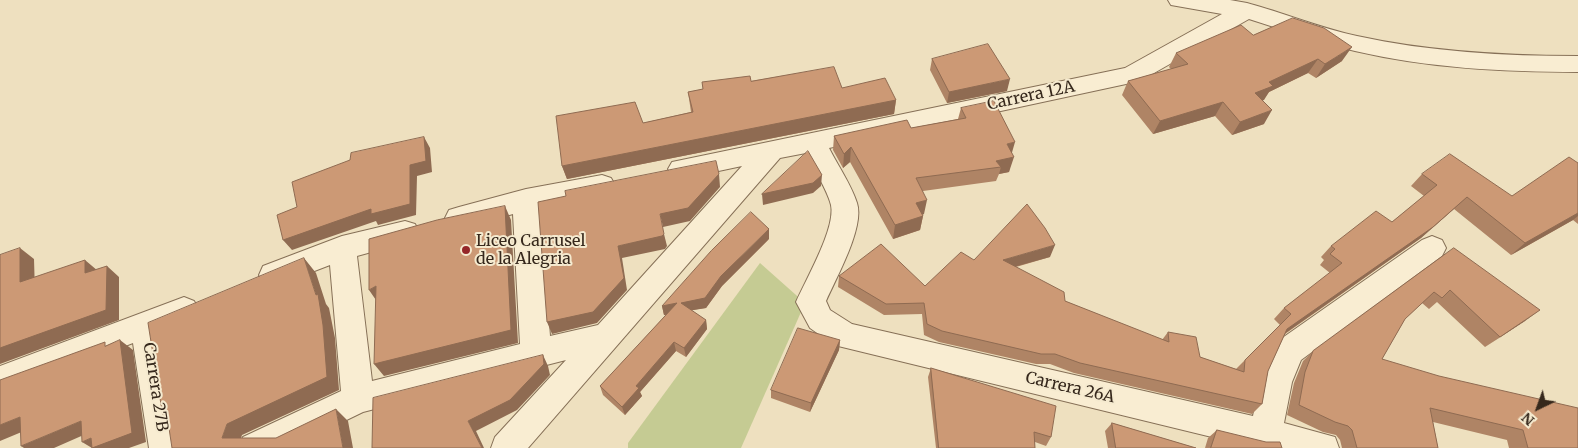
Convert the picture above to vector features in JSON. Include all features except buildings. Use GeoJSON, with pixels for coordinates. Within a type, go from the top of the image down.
{"type":"FeatureCollection","features":[{"type":"Feature","properties":{"kind":"street"},"geometry":{"type":"LineString","coordinates":[[1179,0],[1247,10],[1353,43],[1402,54],[1471,61],[1578,64]]}},
{"type":"Feature","properties":{"kind":"street","name":"Carrera 12A"},"geometry":{"type":"LineString","coordinates":[[653,175],[1131,76],[1247,10]]}},
{"type":"Feature","properties":{"kind":"street","name":"Carrera 26A"},"geometry":{"type":"LineString","coordinates":[[813,142],[844,204],[845,217],[841,233],[810,302],[820,319],[845,336],[1323,448]]}},
{"type":"Feature","properties":{"kind":"street"},"geometry":{"type":"LineString","coordinates":[[507,448],[770,152]]}},
{"type":"Feature","properties":{"kind":"street"},"geometry":{"type":"LineString","coordinates":[[253,283],[342,248],[526,200],[624,181]]}},
{"type":"Feature","properties":{"kind":"street"},"geometry":{"type":"LineString","coordinates":[[526,200],[536,353]]}},
{"type":"Feature","properties":{"kind":"street"},"geometry":{"type":"LineString","coordinates":[[342,248],[358,399]]}},
{"type":"Feature","properties":{"kind":"street"},"geometry":{"type":"LineString","coordinates":[[1266,434],[1276,382],[1289,351],[1432,248]]}},
{"type":"Feature","properties":{"kind":"street"},"geometry":{"type":"LineString","coordinates":[[0,380],[208,301]]}},
{"type":"Feature","properties":{"kind":"street","name":"Carrera 27B"},"geometry":{"type":"LineString","coordinates":[[146,326],[165,448]]}},
{"type":"Feature","properties":{"kind":"street"},"geometry":{"type":"LineString","coordinates":[[255,448],[358,399],[605,336]]}},
{"type":"Feature","properties":{"kind":"green space"},"geometry":{"type":"Polygon","coordinates":[[[760,263],[805,303],[741,448],[628,448],[628,443],[760,263]]]}},
{"type":"Feature","properties":{"kind":"place","name":"Liceo Carrusel de la Alegria"},"geometry":{"type":"Point","coordinates":[466,250]}}]}
